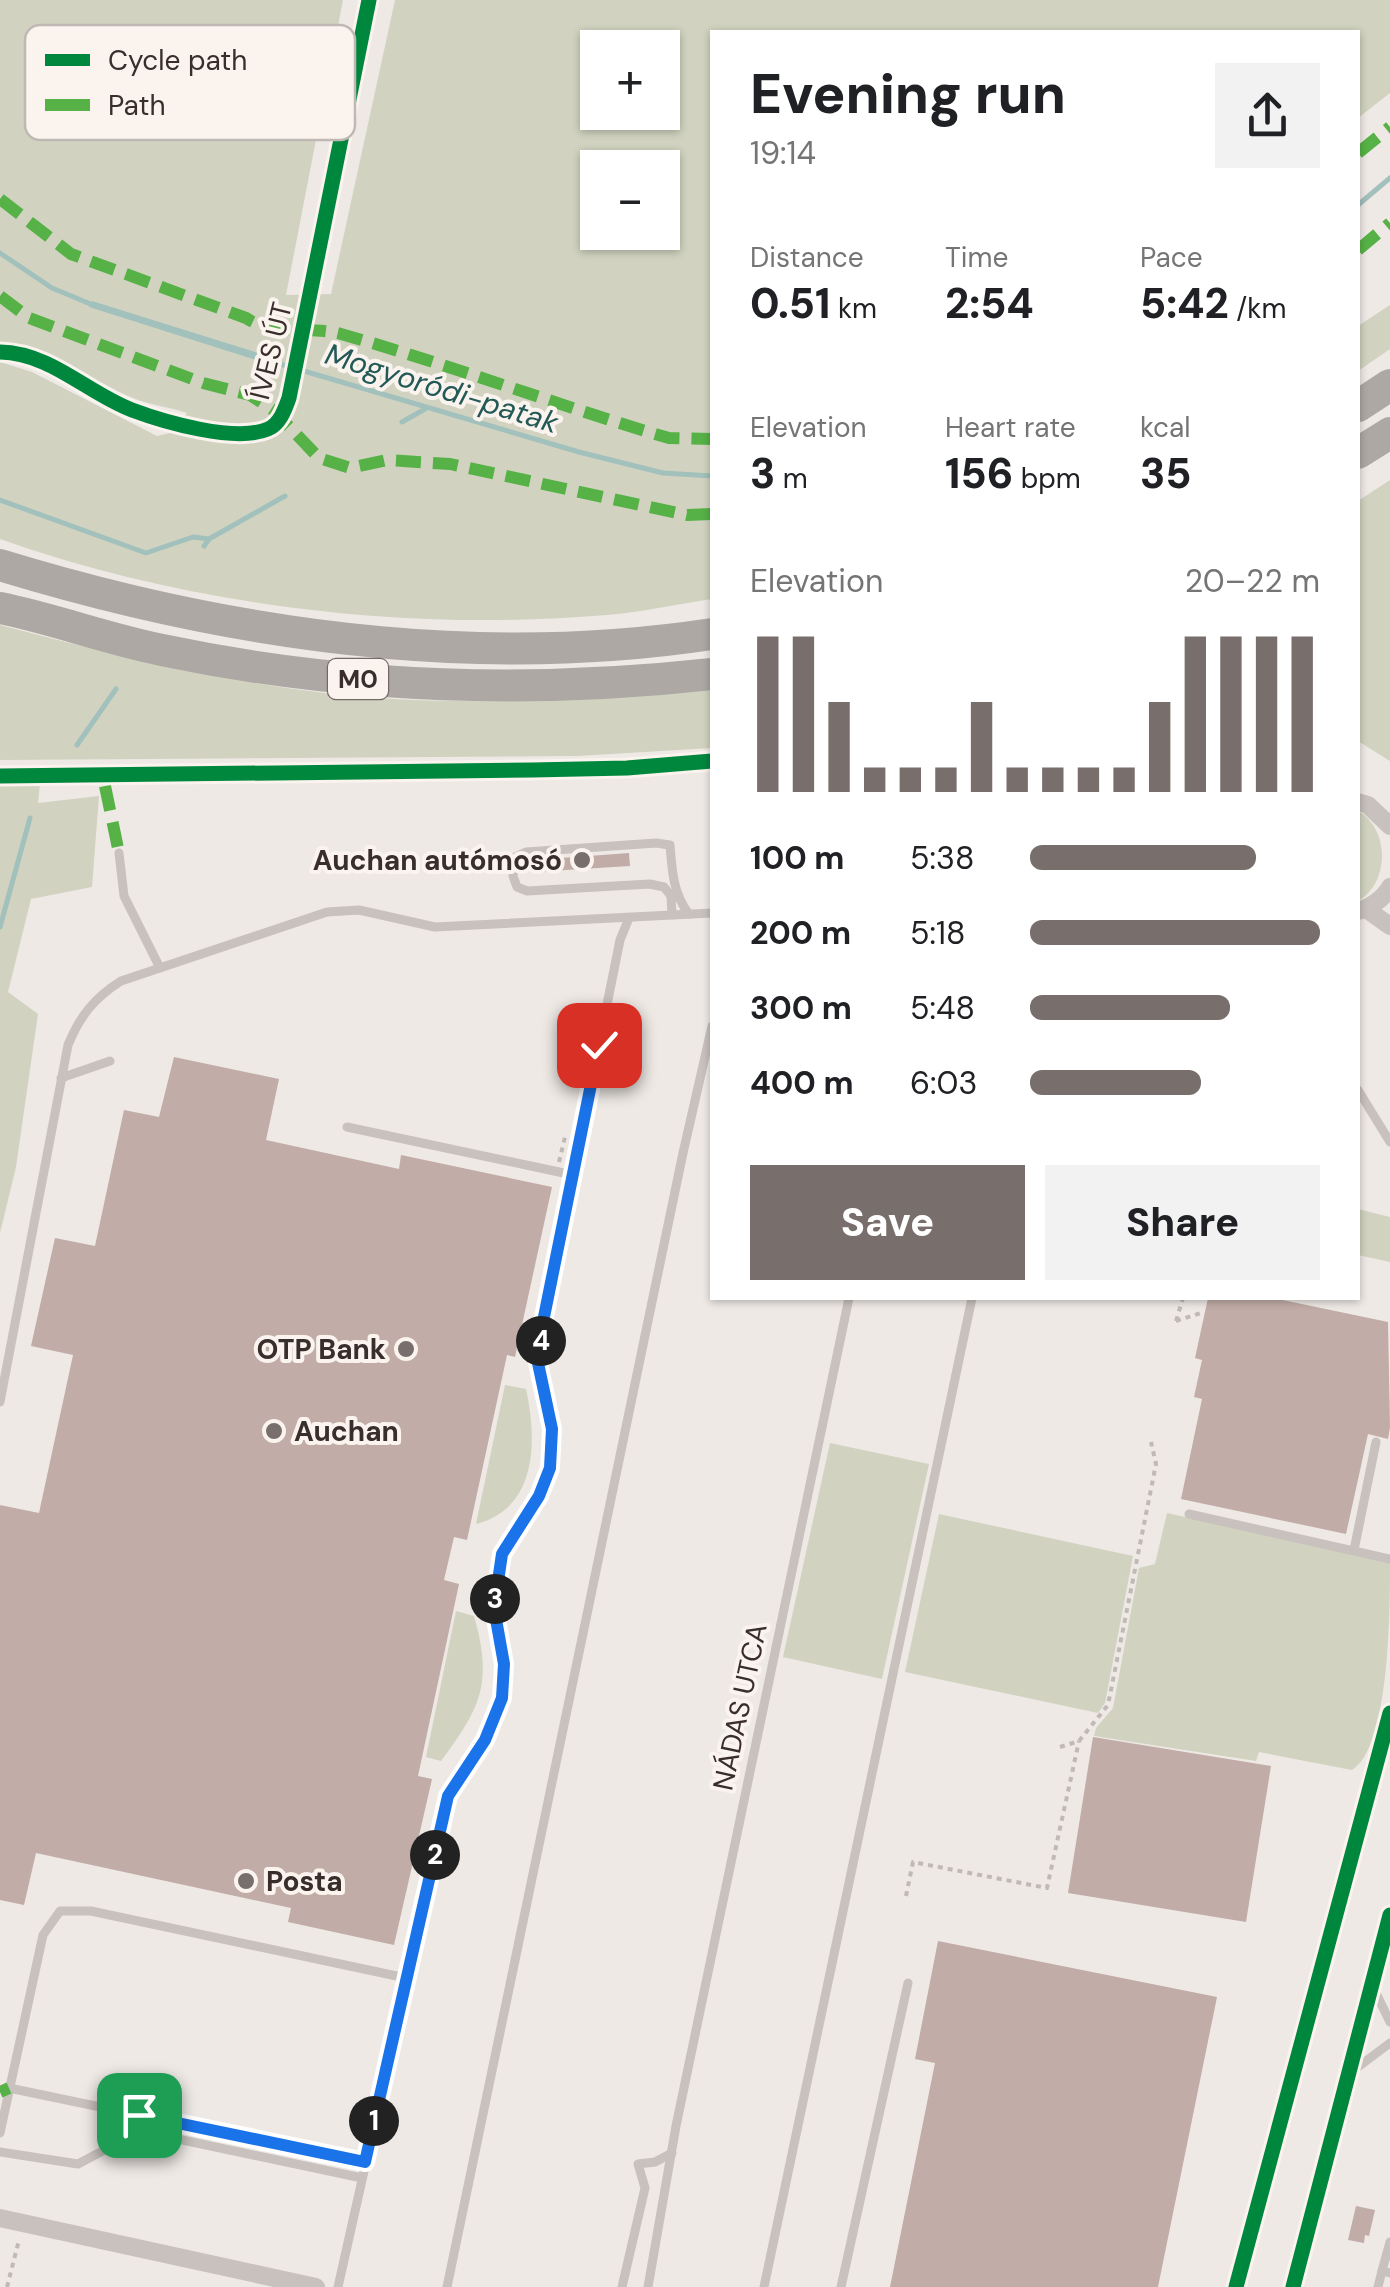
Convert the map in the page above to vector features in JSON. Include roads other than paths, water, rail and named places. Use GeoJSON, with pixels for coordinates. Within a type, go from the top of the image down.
{"type":"FeatureCollection","features":[{"type":"Feature","properties":{"kind":"highway"},"geometry":{"type":"LineString","coordinates":[[1360,405],[1390,385]]}},
{"type":"Feature","properties":{"kind":"highway"},"geometry":{"type":"LineString","coordinates":[[1360,452],[1390,433]]}},
{"type":"Feature","properties":{"kind":"highway","name":"M0"},"geometry":{"type":"LineString","coordinates":[[0,565],[89,592],[198,617],[271,630],[390,643],[564,646],[710,634]]}},
{"type":"Feature","properties":{"kind":"highway","name":"M0"},"geometry":{"type":"LineString","coordinates":[[3,608],[162,650],[270,670],[392,682],[577,684],[710,674]]}},
{"type":"Feature","properties":{"kind":"street","name":"ÍVES ÚT"},"geometry":{"type":"LineString","coordinates":[[355,70],[369,0]]}},
{"type":"Feature","properties":{"kind":"street","name":"ÍVES ÚT"},"geometry":{"type":"LineString","coordinates":[[0,352],[31,357],[129,410],[184,426],[238,433],[268,429],[280,418],[290,398],[341,140]]}},
{"type":"Feature","properties":{"kind":"street"},"geometry":{"type":"LineString","coordinates":[[0,776],[532,770],[710,761]]}},
{"type":"Feature","properties":{"kind":"street"},"geometry":{"type":"LineString","coordinates":[[1363,804],[1390,801]]}},
{"type":"Feature","properties":{"kind":"street"},"geometry":{"type":"LineString","coordinates":[[1363,804],[1390,826]]}},
{"type":"Feature","properties":{"kind":"street"},"geometry":{"type":"LineString","coordinates":[[1390,887],[1362,910],[1390,926]]}},
{"type":"Feature","properties":{"kind":"street"},"geometry":{"type":"LineString","coordinates":[[1292,2287],[1390,1915]]}},
{"type":"Feature","properties":{"kind":"street"},"geometry":{"type":"LineString","coordinates":[[0,2218],[231,2278],[316,2287]]}},
{"type":"Feature","properties":{"kind":"lane"},"geometry":{"type":"LineString","coordinates":[[672,916],[671,896],[664,887],[650,884],[527,891],[518,887],[513,876],[515,857],[526,852],[656,842],[670,846],[673,880],[689,914]]}},
{"type":"Feature","properties":{"kind":"lane"},"geometry":{"type":"LineString","coordinates":[[120,853],[124,896],[160,968]]}},
{"type":"Feature","properties":{"kind":"lane"},"geometry":{"type":"LineString","coordinates":[[0,1402],[68,1045],[89,1004],[121,981],[327,912],[359,910],[435,926],[710,913]]}},
{"type":"Feature","properties":{"kind":"lane"},"geometry":{"type":"LineString","coordinates":[[338,2287],[448,1796],[485,1740],[502,1698],[504,1664],[494,1608],[502,1554],[539,1496],[550,1468],[552,1429],[538,1363],[544,1317],[620,940],[629,918]]}},
{"type":"Feature","properties":{"kind":"lane"},"geometry":{"type":"LineString","coordinates":[[447,2287],[710,1035]]}},
{"type":"Feature","properties":{"kind":"lane"},"geometry":{"type":"LineString","coordinates":[[62,1078],[110,1061]]}},
{"type":"Feature","properties":{"kind":"lane"},"geometry":{"type":"LineString","coordinates":[[1360,1093],[1390,1142]]}},
{"type":"Feature","properties":{"kind":"lane"},"geometry":{"type":"LineString","coordinates":[[347,1127],[573,1175]]}},
{"type":"Feature","properties":{"kind":"lane","name":"NÁDAS UTCA"},"geometry":{"type":"LineString","coordinates":[[672,2153],[849,1300]]}},
{"type":"Feature","properties":{"kind":"lane"},"geometry":{"type":"LineString","coordinates":[[764,2287],[972,1300]]}},
{"type":"Feature","properties":{"kind":"lane"},"geometry":{"type":"LineString","coordinates":[[1354,1550],[1376,1442]]}},
{"type":"Feature","properties":{"kind":"lane"},"geometry":{"type":"LineString","coordinates":[[1189,1514],[1390,1559]]}},
{"type":"Feature","properties":{"kind":"lane"},"geometry":{"type":"LineString","coordinates":[[1236,2287],[1390,1713]]}},
{"type":"Feature","properties":{"kind":"lane"},"geometry":{"type":"LineString","coordinates":[[0,2133],[44,1935],[60,1912],[91,1911],[406,1978]]}},
{"type":"Feature","properties":{"kind":"lane"},"geometry":{"type":"LineString","coordinates":[[842,2287],[908,1983]]}},
{"type":"Feature","properties":{"kind":"lane"},"geometry":{"type":"LineString","coordinates":[[1372,1984],[1390,2022]]}},
{"type":"Feature","properties":{"kind":"lane"},"geometry":{"type":"LineString","coordinates":[[1348,2076],[1390,2043]]}},
{"type":"Feature","properties":{"kind":"lane"},"geometry":{"type":"LineString","coordinates":[[9,2088],[365,2162]]}},
{"type":"Feature","properties":{"kind":"lane"},"geometry":{"type":"LineString","coordinates":[[0,2152],[78,2164],[140,2131],[362,2178]]}},
{"type":"Feature","properties":{"kind":"lane"},"geometry":{"type":"LineString","coordinates":[[622,2287],[645,2188],[638,2164],[656,2162],[672,2153]]}},
{"type":"Feature","properties":{"kind":"lane"},"geometry":{"type":"LineString","coordinates":[[648,2287],[672,2153]]}},
{"type":"Feature","properties":{"kind":"lane"},"geometry":{"type":"LineString","coordinates":[[1378,2287],[1386,2272],[1390,2242]]}},
{"type":"Feature","properties":{"kind":"water"},"geometry":{"type":"Polygon","coordinates":[[[92,301],[274,358],[272,365],[89,307],[92,301]]]}},
{"type":"Feature","properties":{"kind":"waterway","name":"Mogyoródi-patak"},"geometry":{"type":"LineString","coordinates":[[1360,203],[1390,178]]}},
{"type":"Feature","properties":{"kind":"waterway","name":"Mogyoródi-patak"},"geometry":{"type":"LineString","coordinates":[[0,253],[52,288],[93,305]]}},
{"type":"Feature","properties":{"kind":"waterway","name":"Mogyoródi-patak"},"geometry":{"type":"LineString","coordinates":[[270,361],[579,452],[663,473],[710,476]]}},
{"type":"Feature","properties":{"kind":"waterway"},"geometry":{"type":"LineString","coordinates":[[402,422],[425,409]]}},
{"type":"Feature","properties":{"kind":"waterway"},"geometry":{"type":"LineString","coordinates":[[204,546],[209,539],[285,496]]}},
{"type":"Feature","properties":{"kind":"waterway"},"geometry":{"type":"LineString","coordinates":[[0,500],[146,553],[193,537],[209,539]]}},
{"type":"Feature","properties":{"kind":"waterway"},"geometry":{"type":"LineString","coordinates":[[77,745],[116,689]]}},
{"type":"Feature","properties":{"kind":"waterway"},"geometry":{"type":"LineString","coordinates":[[0,927],[30,818]]}},
{"type":"Feature","properties":{"kind":"place","name":"Auchan autómosó"},"geometry":{"type":"Point","coordinates":[582,860]}},
{"type":"Feature","properties":{"kind":"place","name":"OTP Bank"},"geometry":{"type":"Point","coordinates":[406,1349]}},
{"type":"Feature","properties":{"kind":"place","name":"Auchan"},"geometry":{"type":"Point","coordinates":[274,1431]}},
{"type":"Feature","properties":{"kind":"place","name":"Posta"},"geometry":{"type":"Point","coordinates":[246,1881]}}]}
